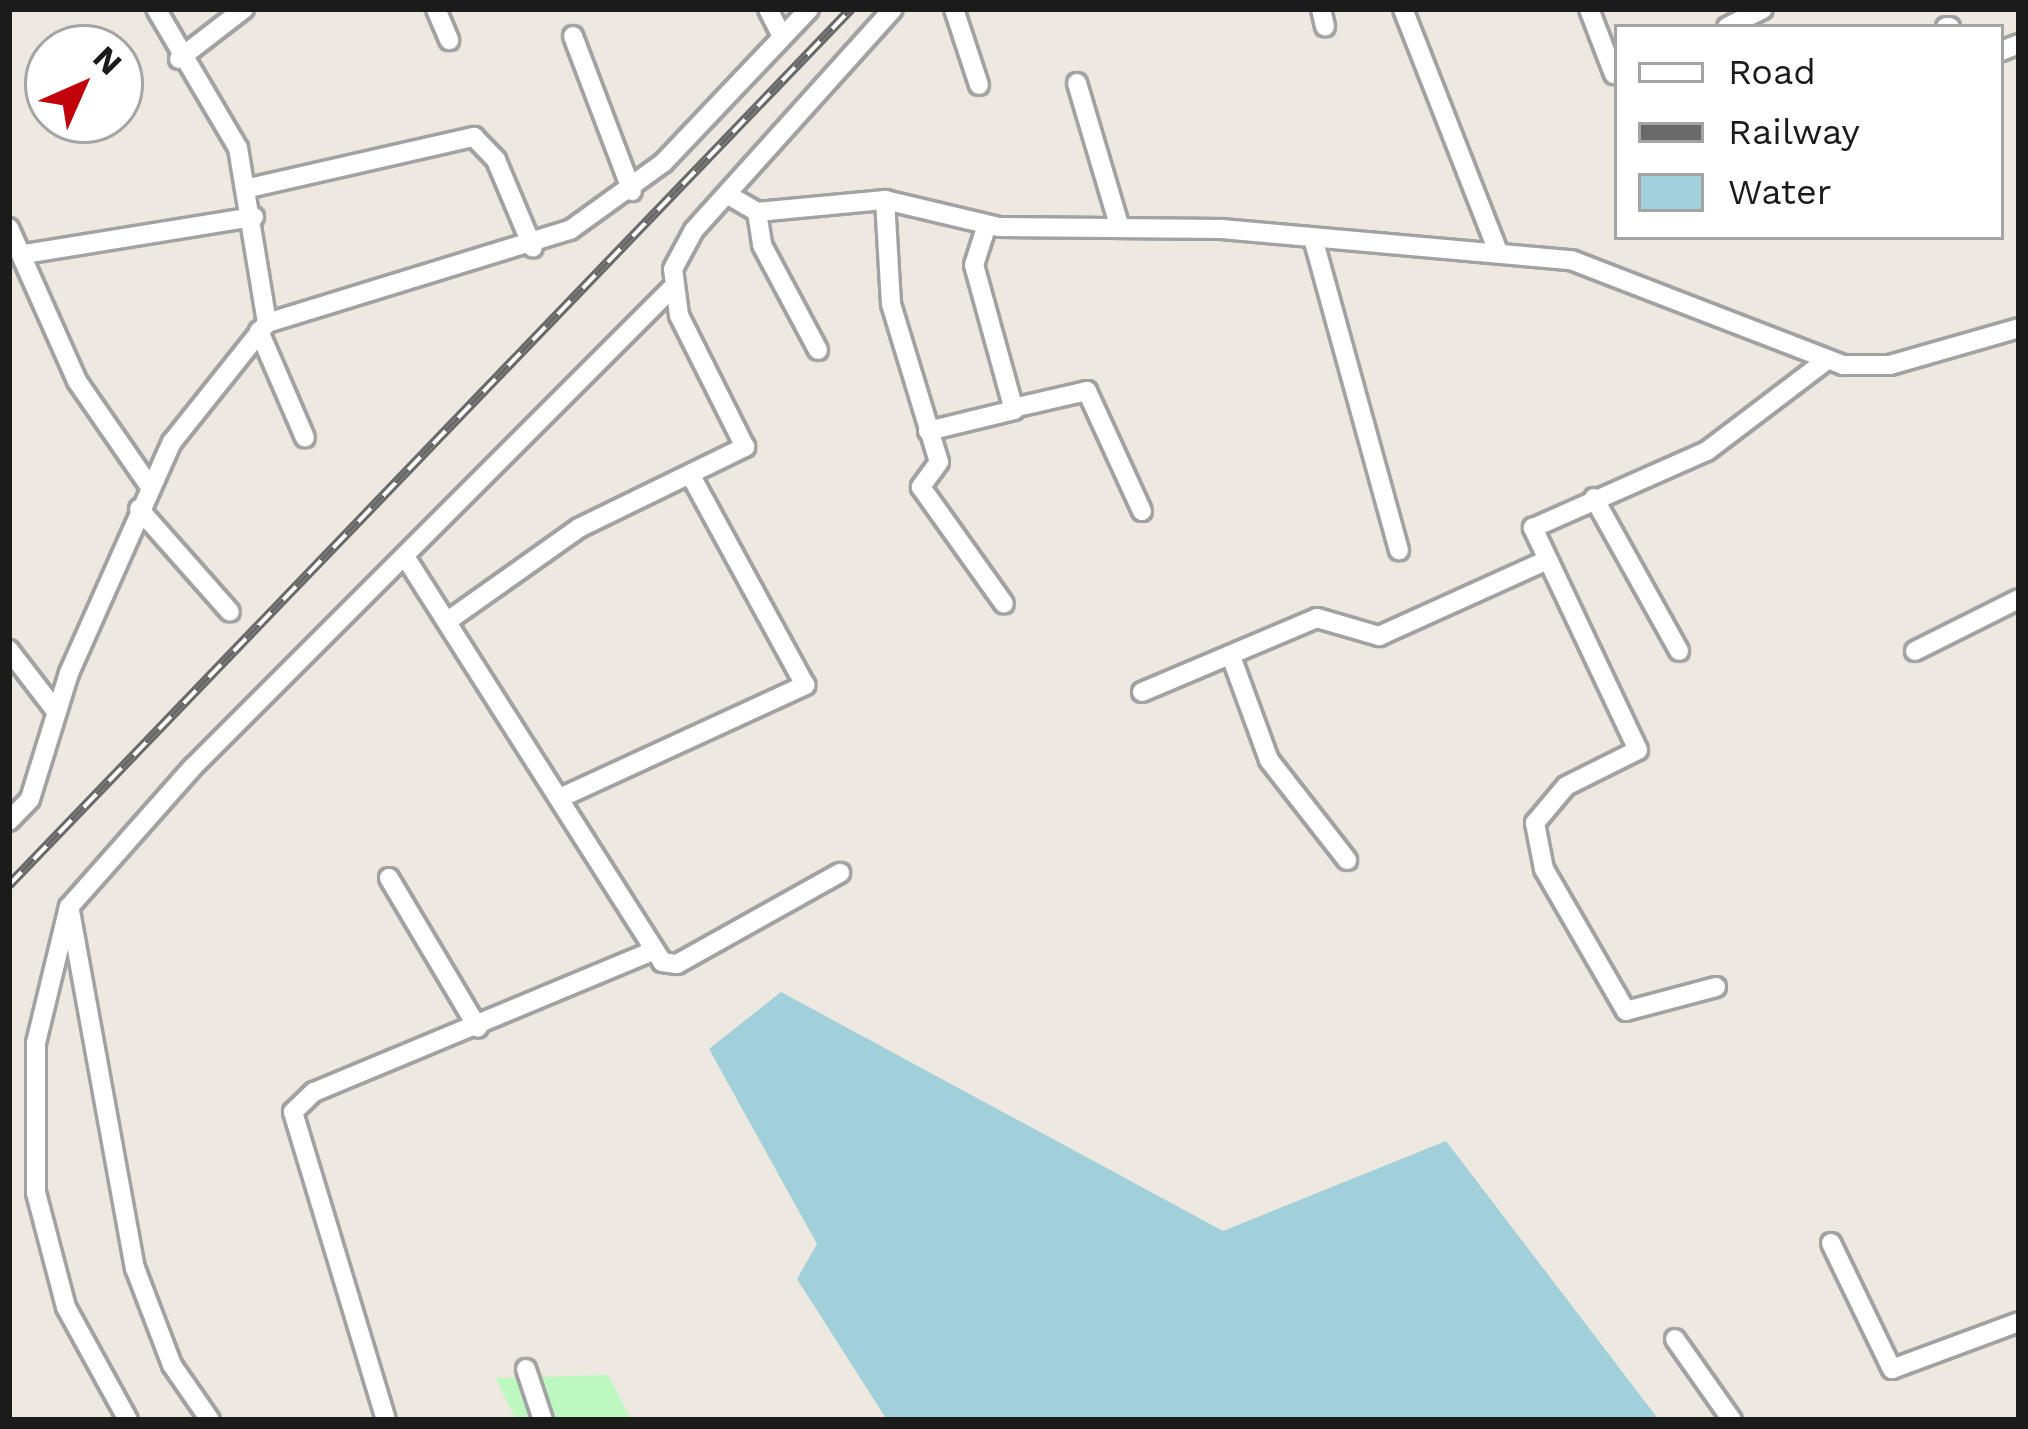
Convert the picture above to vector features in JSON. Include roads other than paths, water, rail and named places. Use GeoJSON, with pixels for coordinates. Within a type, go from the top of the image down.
{"type":"FeatureCollection","features":[{"type":"Feature","properties":{"kind":"street"},"geometry":{"type":"LineString","coordinates":[[155,9],[179,59],[238,148],[254,218],[263,327],[305,438]]}},
{"type":"Feature","properties":{"kind":"street"},"geometry":{"type":"LineString","coordinates":[[179,59],[244,9]]}},
{"type":"Feature","properties":{"kind":"street"},"geometry":{"type":"LineString","coordinates":[[436,9],[449,40]]}},
{"type":"Feature","properties":{"kind":"street"},"geometry":{"type":"LineString","coordinates":[[768,9],[782,36]]}},
{"type":"Feature","properties":{"kind":"street"},"geometry":{"type":"LineString","coordinates":[[9,821],[30,799],[55,710],[150,487],[197,399],[263,327],[533,248],[632,190],[809,9]]}},
{"type":"Feature","properties":{"kind":"street"},"geometry":{"type":"LineString","coordinates":[[128,1420],[66,1307],[36,1193],[36,1043],[69,907],[671,289],[680,251],[893,9]]}},
{"type":"Feature","properties":{"kind":"street"},"geometry":{"type":"LineString","coordinates":[[954,9],[980,85]]}},
{"type":"Feature","properties":{"kind":"street"},"geometry":{"type":"LineString","coordinates":[[1403,9],[1498,251]]}},
{"type":"Feature","properties":{"kind":"street"},"geometry":{"type":"LineString","coordinates":[[1589,9],[1614,74]]}},
{"type":"Feature","properties":{"kind":"street"},"geometry":{"type":"LineString","coordinates":[[1733,24],[1763,9]]}},
{"type":"Feature","properties":{"kind":"street"},"geometry":{"type":"LineString","coordinates":[[572,37],[632,190]]}},
{"type":"Feature","properties":{"kind":"street"},"geometry":{"type":"LineString","coordinates":[[1077,83],[1120,228]]}},
{"type":"Feature","properties":{"kind":"street"},"geometry":{"type":"LineString","coordinates":[[249,188],[474,137],[496,160],[533,248]]}},
{"type":"Feature","properties":{"kind":"street"},"geometry":{"type":"LineString","coordinates":[[728,195],[757,212],[885,200],[987,225],[1120,228],[1498,251],[1595,267],[1827,360],[1890,365],[2019,328]]}},
{"type":"Feature","properties":{"kind":"street"},"geometry":{"type":"LineString","coordinates":[[885,200],[891,304],[939,464],[921,487],[1004,604]]}},
{"type":"Feature","properties":{"kind":"street"},"geometry":{"type":"LineString","coordinates":[[757,212],[762,245],[818,350]]}},
{"type":"Feature","properties":{"kind":"street"},"geometry":{"type":"LineString","coordinates":[[25,254],[254,218]]}},
{"type":"Feature","properties":{"kind":"street"},"geometry":{"type":"LineString","coordinates":[[987,225],[974,265],[1013,408]]}},
{"type":"Feature","properties":{"kind":"street"},"geometry":{"type":"LineString","coordinates":[[9,228],[25,254],[77,381],[150,487]]}},
{"type":"Feature","properties":{"kind":"street"},"geometry":{"type":"LineString","coordinates":[[1313,238],[1399,550]]}},
{"type":"Feature","properties":{"kind":"street"},"geometry":{"type":"LineString","coordinates":[[449,620],[579,528],[747,441],[671,289]]}},
{"type":"Feature","properties":{"kind":"street"},"geometry":{"type":"LineString","coordinates":[[1716,987],[1626,1011],[1542,862],[1534,825],[1563,788],[1638,754],[1543,562],[1536,524],[1707,451],[1827,360]]}},
{"type":"Feature","properties":{"kind":"street"},"geometry":{"type":"LineString","coordinates":[[928,431],[1087,392],[1142,511]]}},
{"type":"Feature","properties":{"kind":"street"},"geometry":{"type":"LineString","coordinates":[[562,797],[805,686],[690,474]]}},
{"type":"Feature","properties":{"kind":"street"},"geometry":{"type":"LineString","coordinates":[[1594,498],[1678,651]]}},
{"type":"Feature","properties":{"kind":"street"},"geometry":{"type":"LineString","coordinates":[[139,509],[230,612]]}},
{"type":"Feature","properties":{"kind":"street"},"geometry":{"type":"LineString","coordinates":[[406,558],[562,797],[653,951],[677,964],[840,873]]}},
{"type":"Feature","properties":{"kind":"street"},"geometry":{"type":"LineString","coordinates":[[1142,692],[1317,618],[1379,636],[1543,562]]}},
{"type":"Feature","properties":{"kind":"street"},"geometry":{"type":"LineString","coordinates":[[1915,651],[2019,599]]}},
{"type":"Feature","properties":{"kind":"street"},"geometry":{"type":"LineString","coordinates":[[9,650],[55,710]]}},
{"type":"Feature","properties":{"kind":"street"},"geometry":{"type":"LineString","coordinates":[[1231,656],[1269,760],[1347,860]]}},
{"type":"Feature","properties":{"kind":"street"},"geometry":{"type":"LineString","coordinates":[[389,878],[478,1028]]}},
{"type":"Feature","properties":{"kind":"street"},"geometry":{"type":"LineString","coordinates":[[69,907],[135,1268],[172,1365],[210,1420]]}},
{"type":"Feature","properties":{"kind":"street"},"geometry":{"type":"LineString","coordinates":[[386,1420],[293,1112],[314,1092],[478,1028],[653,951]]}},
{"type":"Feature","properties":{"kind":"street"},"geometry":{"type":"LineString","coordinates":[[1831,1243],[1892,1369],[2019,1322]]}},
{"type":"Feature","properties":{"kind":"street"},"geometry":{"type":"LineString","coordinates":[[1675,1339],[1732,1420]]}},
{"type":"Feature","properties":{"kind":"street"},"geometry":{"type":"LineString","coordinates":[[526,1369],[543,1420]]}},
{"type":"Feature","properties":{"kind":"water"},"geometry":{"type":"Polygon","coordinates":[[[781,992],[1223,1231],[1446,1141],[1659,1420],[887,1420],[797,1279],[817,1244],[709,1049],[781,992]]]}},
{"type":"Feature","properties":{"kind":"railway"},"geometry":{"type":"LineString","coordinates":[[9,885],[851,9]]}}]}
